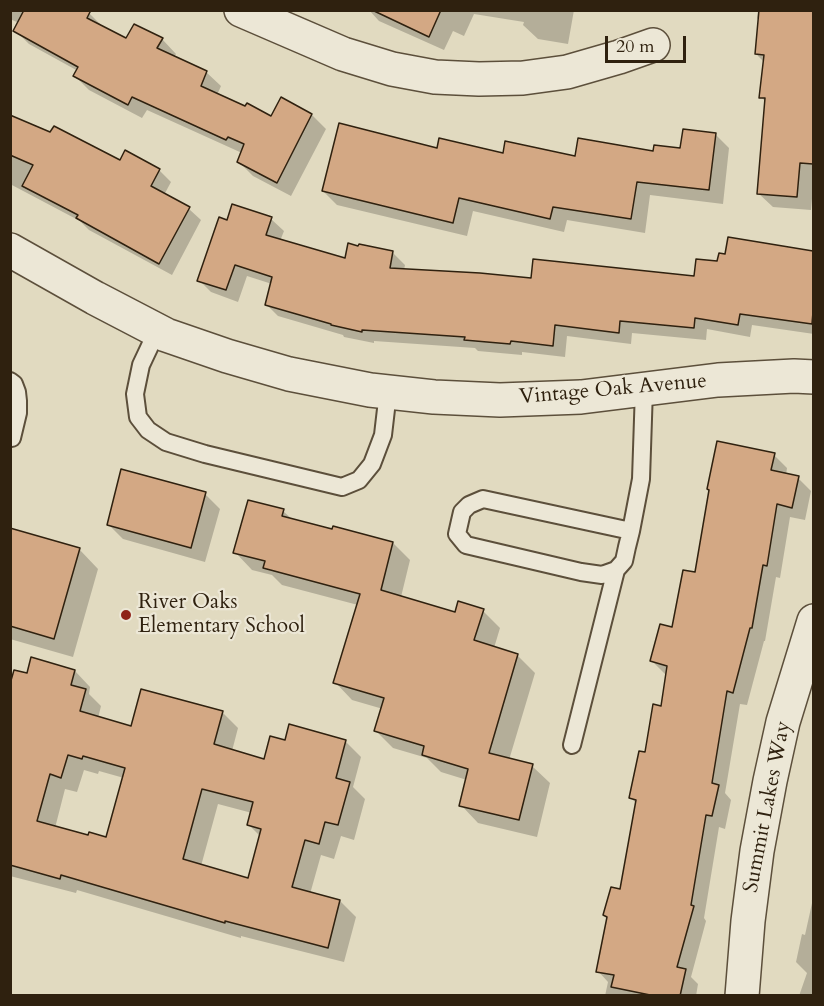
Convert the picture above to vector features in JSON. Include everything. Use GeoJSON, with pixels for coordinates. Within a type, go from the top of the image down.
{"type":"FeatureCollection","features":[{"type":"Feature","properties":{"kind":"street"},"geometry":{"type":"LineString","coordinates":[[241,10],[306,23],[343,54],[392,69],[479,80],[523,78],[567,72],[653,45]]}},
{"type":"Feature","properties":{"kind":"street","name":"Vintage Oak Avenue"},"geometry":{"type":"LineString","coordinates":[[10,250],[158,331],[227,356],[289,374],[369,390],[434,397],[500,400],[581,397],[718,380],[813,376]]}},
{"type":"Feature","properties":{"kind":"street","name":"Summit Lakes Way"},"geometry":{"type":"LineString","coordinates":[[742,996],[757,850],[783,722],[805,678],[813,621]]}},
{"type":"Feature","properties":{"kind":"lane"},"geometry":{"type":"LineString","coordinates":[[158,331],[141,365],[135,394],[138,417],[148,430],[166,442],[205,454],[342,487],[359,480],[372,465],[382,435],[388,392]]}},
{"type":"Feature","properties":{"kind":"lane"},"geometry":{"type":"LineString","coordinates":[[10,381],[17,392],[18,407],[12,438],[10,438]]}},
{"type":"Feature","properties":{"kind":"lane"},"geometry":{"type":"LineString","coordinates":[[631,531],[483,499],[462,512],[458,534],[466,545],[581,572],[609,572],[624,561],[631,531],[641,479],[644,389]]}},
{"type":"Feature","properties":{"kind":"lane"},"geometry":{"type":"LineString","coordinates":[[572,745],[609,572]]}},
{"type":"Feature","properties":{"kind":"building"},"geometry":{"type":"Polygon","coordinates":[[[24,10],[91,10],[87,18],[126,38],[134,24],[163,38],[157,48],[207,71],[201,86],[245,106],[247,103],[271,116],[281,97],[312,114],[277,183],[237,162],[244,144],[228,137],[226,140],[132,97],[128,105],[73,76],[78,67],[13,31],[24,10]]]}},
{"type":"Feature","properties":{"kind":"building"},"geometry":{"type":"Polygon","coordinates":[[[372,10],[441,10],[429,37],[372,10]]]}},
{"type":"Feature","properties":{"kind":"building"},"geometry":{"type":"Polygon","coordinates":[[[759,10],[813,10],[813,164],[800,163],[797,197],[757,194],[765,98],[759,98],[764,55],[755,54],[759,10]]]}},
{"type":"Feature","properties":{"kind":"building"},"geometry":{"type":"Polygon","coordinates":[[[10,115],[50,132],[54,126],[120,160],[125,150],[160,169],[151,186],[190,207],[159,264],[76,218],[78,215],[22,186],[33,165],[10,155],[10,115]]]}},
{"type":"Feature","properties":{"kind":"building"},"geometry":{"type":"Polygon","coordinates":[[[339,123],[437,148],[439,138],[503,153],[505,141],[575,156],[578,138],[653,151],[654,145],[680,148],[683,129],[716,133],[709,190],[637,182],[631,219],[553,207],[550,219],[459,198],[453,223],[322,191],[339,123]]]}},
{"type":"Feature","properties":{"kind":"building"},"geometry":{"type":"Polygon","coordinates":[[[232,204],[272,217],[266,235],[345,258],[348,243],[393,251],[390,268],[531,278],[533,259],[694,276],[696,259],[717,261],[719,253],[725,254],[728,237],[813,251],[812,324],[740,314],[738,325],[695,318],[694,328],[620,321],[619,333],[555,325],[553,346],[511,341],[510,344],[464,340],[465,337],[362,330],[362,332],[265,305],[272,277],[235,265],[226,290],[197,281],[219,217],[227,220],[232,204]]]}},
{"type":"Feature","properties":{"kind":"building"},"geometry":{"type":"Polygon","coordinates":[[[717,441],[775,453],[771,470],[799,476],[792,508],[777,504],[767,566],[763,565],[752,628],[750,628],[733,693],[727,691],[712,783],[719,785],[712,816],[706,815],[691,905],[694,906],[677,967],[686,969],[680,996],[655,996],[611,987],[614,975],[596,972],[607,917],[603,915],[611,887],[620,889],[636,800],[629,798],[639,751],[645,752],[653,704],[661,706],[667,666],[650,661],[660,624],[672,627],[683,570],[695,572],[709,490],[707,489],[717,441]]]}},
{"type":"Feature","properties":{"kind":"building"},"geometry":{"type":"Polygon","coordinates":[[[121,469],[206,492],[191,548],[107,525],[121,469]]]}},
{"type":"Feature","properties":{"kind":"building"},"geometry":{"type":"Polygon","coordinates":[[[248,500],[284,509],[282,516],[332,529],[333,526],[393,542],[381,590],[455,612],[458,601],[484,609],[474,640],[518,654],[489,753],[533,764],[519,820],[459,806],[468,769],[422,755],[424,746],[374,731],[384,698],[333,683],[360,594],[263,568],[265,561],[233,553],[248,500]]]}},
{"type":"Feature","properties":{"kind":"building"},"geometry":{"type":"Polygon","coordinates":[[[10,528],[80,548],[54,639],[10,626],[10,528]]]}},
{"type":"Feature","properties":{"kind":"building"},"geometry":{"type":"Polygon","coordinates":[[[31,657],[75,670],[71,685],[86,689],[80,711],[131,726],[141,689],[223,711],[214,744],[264,759],[270,736],[285,740],[289,724],[346,740],[336,778],[350,782],[338,825],[325,822],[319,844],[305,840],[292,887],[340,900],[328,948],[225,921],[225,923],[61,875],[60,879],[10,865],[10,684],[14,670],[27,673],[31,657]],[[68,755],[61,778],[50,774],[37,821],[88,835],[89,832],[106,837],[125,768],[83,756],[82,759],[68,755]],[[202,789],[183,859],[248,878],[261,829],[247,825],[253,802],[202,789]]]}},
{"type":"Feature","properties":{"kind":"place","name":"River Oaks Elementary School"},"geometry":{"type":"Point","coordinates":[126,615]}}]}
